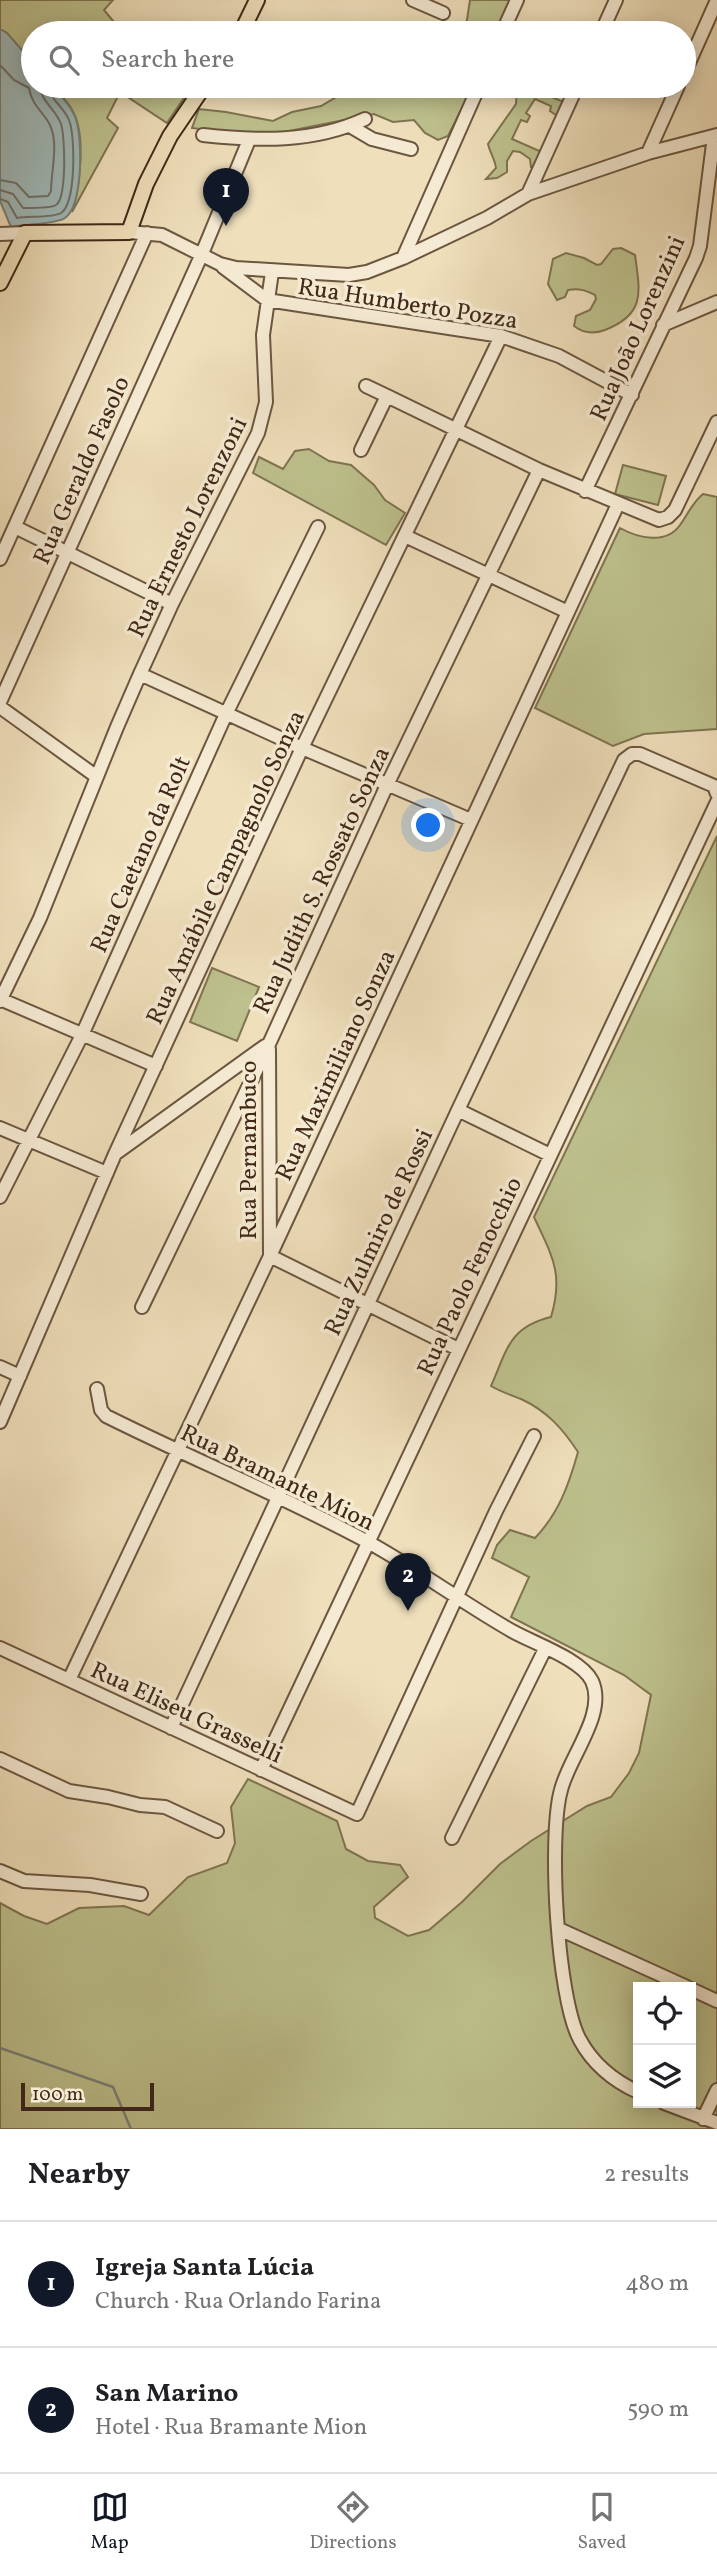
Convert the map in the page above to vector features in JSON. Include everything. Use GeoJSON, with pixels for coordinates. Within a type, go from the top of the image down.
{"type":"FeatureCollection","features":[{"type":"Feature","properties":{"kind":"main road"},"geometry":{"type":"LineString","coordinates":[[246,21],[257,0]]}},
{"type":"Feature","properties":{"kind":"main road"},"geometry":{"type":"LineString","coordinates":[[0,283],[25,233],[129,232],[146,184],[170,136],[196,98]]}},
{"type":"Feature","properties":{"kind":"street"},"geometry":{"type":"LineString","coordinates":[[413,0],[443,13]]}},
{"type":"Feature","properties":{"kind":"street"},"geometry":{"type":"LineString","coordinates":[[507,21],[517,0]]}},
{"type":"Feature","properties":{"kind":"street"},"geometry":{"type":"LineString","coordinates":[[606,21],[616,0]]}},
{"type":"Feature","properties":{"kind":"street"},"geometry":{"type":"LineString","coordinates":[[696,47],[717,0]]}},
{"type":"Feature","properties":{"kind":"street"},"geometry":{"type":"LineString","coordinates":[[403,258],[474,98]]}},
{"type":"Feature","properties":{"kind":"street"},"geometry":{"type":"LineString","coordinates":[[528,194],[572,98]]}},
{"type":"Feature","properties":{"kind":"street"},"geometry":{"type":"LineString","coordinates":[[648,153],[673,98]]}},
{"type":"Feature","properties":{"kind":"street"},"geometry":{"type":"LineString","coordinates":[[203,135],[249,140],[289,139],[323,134],[365,119]]}},
{"type":"Feature","properties":{"kind":"street"},"geometry":{"type":"LineString","coordinates":[[350,126],[372,139],[411,149]]}},
{"type":"Feature","properties":{"kind":"street"},"geometry":{"type":"LineString","coordinates":[[129,232],[147,233],[174,240],[220,264],[272,272],[349,275],[403,258],[487,218],[528,194],[648,153],[715,135]]}},
{"type":"Feature","properties":{"kind":"street","name":"Rua João Lorenzini"},"geometry":{"type":"LineString","coordinates":[[585,491],[696,258],[712,188],[715,135]]}},
{"type":"Feature","properties":{"kind":"street","name":"Rua Geraldo Fasolo"},"geometry":{"type":"LineString","coordinates":[[0,704],[201,256],[249,140]]}},
{"type":"Feature","properties":{"kind":"street"},"geometry":{"type":"LineString","coordinates":[[0,234],[25,233]]}},
{"type":"Feature","properties":{"kind":"street"},"geometry":{"type":"LineString","coordinates":[[0,559],[147,233]]}},
{"type":"Feature","properties":{"kind":"street","name":"Rua Humberto Pozza"},"geometry":{"type":"LineString","coordinates":[[220,264],[267,300],[501,336],[559,356],[632,395]]}},
{"type":"Feature","properties":{"kind":"street","name":"Rua Ernesto Lorenzoni"},"geometry":{"type":"LineString","coordinates":[[0,1000],[44,911],[97,777],[172,604],[258,433],[266,401],[263,335],[272,272]]}},
{"type":"Feature","properties":{"kind":"street"},"geometry":{"type":"LineString","coordinates":[[663,325],[717,302]]}},
{"type":"Feature","properties":{"kind":"street","name":"Rua Amábile Campagnolo Sonza"},"geometry":{"type":"LineString","coordinates":[[0,1422],[115,1154],[302,748],[501,336]]}},
{"type":"Feature","properties":{"kind":"street"},"geometry":{"type":"LineString","coordinates":[[366,386],[539,471],[659,520],[668,517],[675,510],[717,422]]}},
{"type":"Feature","properties":{"kind":"street"},"geometry":{"type":"LineString","coordinates":[[361,450],[387,396]]}},
{"type":"Feature","properties":{"kind":"street","name":"Rua Judith S. Rossato Sonza"},"geometry":{"type":"LineString","coordinates":[[142,1307],[269,1044],[387,785],[539,471]]}},
{"type":"Feature","properties":{"kind":"street","name":"Rua Maximiliano Sonza"},"geometry":{"type":"LineString","coordinates":[[69,1680],[270,1256],[618,504]]}},
{"type":"Feature","properties":{"kind":"street"},"geometry":{"type":"LineString","coordinates":[[15,527],[172,604]]}},
{"type":"Feature","properties":{"kind":"street","name":"Rua Caetano da Rolt"},"geometry":{"type":"LineString","coordinates":[[0,1197],[82,1035],[226,714],[318,527]]}},
{"type":"Feature","properties":{"kind":"street"},"geometry":{"type":"LineString","coordinates":[[405,537],[568,612]]}},
{"type":"Feature","properties":{"kind":"street"},"geometry":{"type":"LineString","coordinates":[[141,674],[302,748],[471,820]]}},
{"type":"Feature","properties":{"kind":"street"},"geometry":{"type":"LineString","coordinates":[[0,704],[97,777]]}},
{"type":"Feature","properties":{"kind":"street","name":"Rua Zulmiro de Rossi"},"geometry":{"type":"LineString","coordinates":[[171,1728],[366,1305],[628,756],[640,754],[714,786],[717,794]]}},
{"type":"Feature","properties":{"kind":"street","name":"Rua Paolo Fenocchio"},"geometry":{"type":"LineString","coordinates":[[261,1770],[717,802]]}},
{"type":"Feature","properties":{"kind":"street"},"geometry":{"type":"LineString","coordinates":[[0,1000],[156,1066]]}},
{"type":"Feature","properties":{"kind":"street"},"geometry":{"type":"LineString","coordinates":[[115,1154],[269,1044]]}},
{"type":"Feature","properties":{"kind":"street","name":"Rua Pernambuco"},"geometry":{"type":"LineString","coordinates":[[269,1044],[270,1256]]}},
{"type":"Feature","properties":{"kind":"street"},"geometry":{"type":"LineString","coordinates":[[458,1110],[550,1155]]}},
{"type":"Feature","properties":{"kind":"street"},"geometry":{"type":"LineString","coordinates":[[0,1128],[107,1173]]}},
{"type":"Feature","properties":{"kind":"street"},"geometry":{"type":"LineString","coordinates":[[270,1256],[458,1349]]}},
{"type":"Feature","properties":{"kind":"street"},"geometry":{"type":"LineString","coordinates":[[0,1367],[20,1376]]}},
{"type":"Feature","properties":{"kind":"street","name":"Rua Bramante Mion"},"geometry":{"type":"LineString","coordinates":[[97,1389],[101,1410],[106,1416],[367,1542],[512,1631],[577,1665],[591,1679],[596,1693],[595,1709],[561,1787],[555,1814],[559,1929],[567,2001],[579,2039],[597,2065],[633,2090]]}},
{"type":"Feature","properties":{"kind":"street"},"geometry":{"type":"LineString","coordinates":[[456,1596],[534,1436]]}},
{"type":"Feature","properties":{"kind":"street","name":"Rua Eliseu Grasselli"},"geometry":{"type":"LineString","coordinates":[[0,1648],[357,1814],[456,1596]]}},
{"type":"Feature","properties":{"kind":"street"},"geometry":{"type":"LineString","coordinates":[[452,1838],[545,1648]]}},
{"type":"Feature","properties":{"kind":"street"},"geometry":{"type":"LineString","coordinates":[[0,1759],[69,1791],[140,1805],[165,1807],[216,1831]]}},
{"type":"Feature","properties":{"kind":"street"},"geometry":{"type":"LineString","coordinates":[[0,1871],[24,1881],[90,1885],[141,1894]]}},
{"type":"Feature","properties":{"kind":"street"},"geometry":{"type":"LineString","coordinates":[[559,1929],[676,1982]]}},
{"type":"Feature","properties":{"kind":"street"},"geometry":{"type":"LineString","coordinates":[[696,1991],[717,2001]]}},
{"type":"Feature","properties":{"kind":"street"},"geometry":{"type":"LineString","coordinates":[[703,2119],[717,2090]]}},
{"type":"Feature","properties":{"kind":"street"},"geometry":{"type":"LineString","coordinates":[[676,2108],[717,2123]]}},
{"type":"Feature","properties":{"kind":"green space"},"geometry":{"type":"Polygon","coordinates":[[[0,0],[113,0],[104,10],[113,21],[21,21],[21,49],[0,29],[0,0]]]}},
{"type":"Feature","properties":{"kind":"green space"},"geometry":{"type":"Polygon","coordinates":[[[470,0],[511,0],[501,21],[467,20],[470,0]]]}},
{"type":"Feature","properties":{"kind":"green space"},"geometry":{"type":"Polygon","coordinates":[[[63,98],[117,98],[107,118],[118,128],[72,212],[79,174],[80,145],[76,118],[63,98]]]}},
{"type":"Feature","properties":{"kind":"green space"},"geometry":{"type":"Polygon","coordinates":[[[129,98],[184,98],[167,123],[129,98]]]}},
{"type":"Feature","properties":{"kind":"green space"},"geometry":{"type":"Polygon","coordinates":[[[335,98],[467,98],[448,136],[438,140],[425,133],[414,120],[393,122],[374,114],[274,134],[192,128],[199,109],[273,121],[292,112],[321,106],[335,98]]]}},
{"type":"Feature","properties":{"kind":"green space"},"geometry":{"type":"Polygon","coordinates":[[[516,98],[554,98],[564,102],[561,111],[556,115],[550,111],[551,106],[535,99],[526,113],[530,116],[527,122],[521,120],[512,139],[544,153],[538,167],[531,167],[530,159],[513,151],[507,161],[507,172],[497,178],[486,179],[496,168],[488,144],[516,104],[516,98]]]}},
{"type":"Feature","properties":{"kind":"green space"},"geometry":{"type":"Polygon","coordinates":[[[621,248],[635,255],[639,291],[634,309],[628,317],[605,330],[589,332],[577,328],[574,326],[576,316],[590,310],[596,299],[595,295],[572,289],[568,290],[565,297],[557,300],[548,284],[553,259],[566,253],[597,265],[601,264],[613,249],[621,248]]]}},
{"type":"Feature","properties":{"kind":"green space"},"geometry":{"type":"Polygon","coordinates":[[[309,449],[329,461],[351,465],[374,485],[385,500],[405,513],[386,545],[253,473],[259,457],[283,469],[295,451],[309,449]]]}},
{"type":"Feature","properties":{"kind":"green space"},"geometry":{"type":"Polygon","coordinates":[[[623,465],[666,476],[658,505],[615,494],[623,465]]]}},
{"type":"Feature","properties":{"kind":"green space"},"geometry":{"type":"Polygon","coordinates":[[[703,494],[717,497],[717,729],[644,734],[613,746],[535,708],[620,528],[643,537],[667,535],[680,525],[703,494]]]}},
{"type":"Feature","properties":{"kind":"green space"},"geometry":{"type":"Polygon","coordinates":[[[717,836],[717,2129],[0,2129],[0,1903],[47,1924],[79,1908],[124,1906],[149,1915],[188,1877],[227,1863],[235,1843],[231,1807],[248,1779],[337,1821],[346,1849],[368,1861],[400,1865],[408,1877],[374,1907],[375,1918],[408,1936],[429,1930],[500,1864],[531,1841],[587,1806],[611,1797],[629,1773],[639,1753],[651,1695],[624,1675],[511,1617],[529,1577],[492,1558],[497,1545],[510,1530],[535,1538],[551,1519],[562,1498],[578,1452],[547,1415],[521,1399],[491,1386],[511,1342],[526,1327],[551,1317],[555,1302],[556,1276],[551,1254],[534,1217],[717,836]]]}},
{"type":"Feature","properties":{"kind":"green space"},"geometry":{"type":"Polygon","coordinates":[[[212,968],[259,987],[237,1041],[190,1022],[212,968]]]}},
{"type":"Feature","properties":{"kind":"water"},"geometry":{"type":"Polygon","coordinates":[[[0,29],[21,49],[21,98],[63,98],[70,108],[79,132],[80,173],[71,211],[61,220],[11,227],[0,201],[0,29]]]}},
{"type":"Feature","properties":{"kind":"waterway"},"geometry":{"type":"LineString","coordinates":[[0,2048],[113,2087],[131,2129]]}},
{"type":"Feature","properties":{"kind":"place","name":"Igreja Santa Lúcia"},"geometry":{"type":"Point","coordinates":[226,226]}},
{"type":"Feature","properties":{"kind":"place","name":"San Marino"},"geometry":{"type":"Point","coordinates":[408,1611]}}]}
